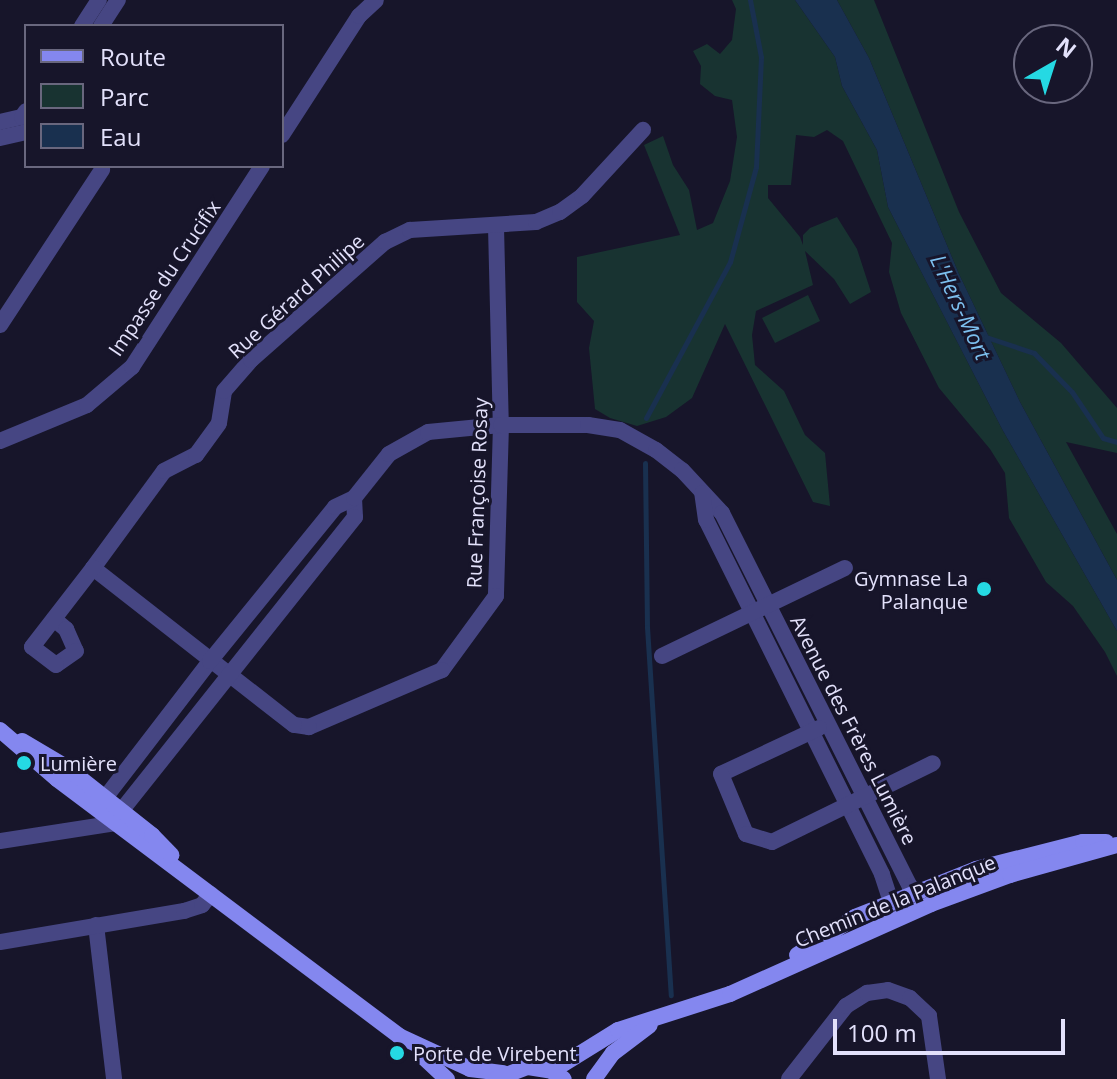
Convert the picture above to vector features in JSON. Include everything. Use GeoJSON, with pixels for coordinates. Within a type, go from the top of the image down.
{"type":"FeatureCollection","features":[{"type":"Feature","properties":{"kind":"street"},"geometry":{"type":"LineString","coordinates":[[83,24],[99,0]]}},
{"type":"Feature","properties":{"kind":"street"},"geometry":{"type":"LineString","coordinates":[[102,24],[118,0]]}},
{"type":"Feature","properties":{"kind":"street"},"geometry":{"type":"LineString","coordinates":[[284,132],[359,16],[376,0]]}},
{"type":"Feature","properties":{"kind":"street"},"geometry":{"type":"LineString","coordinates":[[0,122],[24,114]]}},
{"type":"Feature","properties":{"kind":"street","name":"Rue Gérard Philipe"},"geometry":{"type":"LineString","coordinates":[[54,619],[164,471],[196,455],[219,423],[224,391],[251,360],[385,242],[410,230],[496,227],[536,222],[560,212],[582,196],[643,130]]}},
{"type":"Feature","properties":{"kind":"street"},"geometry":{"type":"LineString","coordinates":[[0,138],[24,132]]}},
{"type":"Feature","properties":{"kind":"street","name":"Impasse du Crucifix"},"geometry":{"type":"LineString","coordinates":[[0,441],[87,405],[132,367],[261,168]]}},
{"type":"Feature","properties":{"kind":"street"},"geometry":{"type":"LineString","coordinates":[[0,325],[102,170]]}},
{"type":"Feature","properties":{"kind":"street","name":"Rue Françoise Rosay"},"geometry":{"type":"LineString","coordinates":[[210,661],[294,725],[309,727],[442,670],[496,596],[501,425],[496,227]]}},
{"type":"Feature","properties":{"kind":"street","name":"Avenue des Frères Lumière"},"geometry":{"type":"LineString","coordinates":[[112,812],[210,661],[335,507],[354,498],[389,454],[428,432],[501,425],[588,425],[620,430],[673,463],[722,513],[912,894]]}},
{"type":"Feature","properties":{"kind":"street","name":"Avenue des Frères Lumière"},"geometry":{"type":"LineString","coordinates":[[702,493],[706,520],[882,874],[891,902]]}},
{"type":"Feature","properties":{"kind":"street","name":"Avenue des Frères Lumière"},"geometry":{"type":"LineString","coordinates":[[112,812],[228,675],[355,517],[354,498]]}},
{"type":"Feature","properties":{"kind":"street"},"geometry":{"type":"LineString","coordinates":[[93,568],[210,661]]}},
{"type":"Feature","properties":{"kind":"street"},"geometry":{"type":"LineString","coordinates":[[662,656],[845,568]]}},
{"type":"Feature","properties":{"kind":"street"},"geometry":{"type":"LineString","coordinates":[[827,724],[721,774],[746,834],[772,842],[933,763]]}},
{"type":"Feature","properties":{"kind":"street"},"geometry":{"type":"LineString","coordinates":[[0,729],[112,812],[152,835],[187,875],[404,1039],[447,1079]]}},
{"type":"Feature","properties":{"kind":"street"},"geometry":{"type":"LineString","coordinates":[[0,841],[112,812]]}},
{"type":"Feature","properties":{"kind":"street","name":"Chemin de la Palanque"},"geometry":{"type":"LineString","coordinates":[[781,969],[836,927],[891,902],[992,864],[1083,842],[1117,843]]}},
{"type":"Feature","properties":{"kind":"street","name":"Chemin de la Palanque"},"geometry":{"type":"LineString","coordinates":[[558,1075],[618,1030],[715,1000],[909,913],[1010,875],[1117,843]]}},
{"type":"Feature","properties":{"kind":"street"},"geometry":{"type":"LineString","coordinates":[[0,942],[184,911],[202,905],[211,894]]}},
{"type":"Feature","properties":{"kind":"street"},"geometry":{"type":"LineString","coordinates":[[891,902],[909,913],[912,894]]}},
{"type":"Feature","properties":{"kind":"street"},"geometry":{"type":"LineString","coordinates":[[96,925],[114,1079]]}},
{"type":"Feature","properties":{"kind":"street"},"geometry":{"type":"LineString","coordinates":[[789,1079],[846,1006],[867,993],[888,990],[910,998],[929,1016],[938,1079]]}},
{"type":"Feature","properties":{"kind":"street","name":"Chemin de la Palanque"},"geometry":{"type":"LineString","coordinates":[[594,1079],[613,1053],[657,1020]]}},
{"type":"Feature","properties":{"kind":"street"},"geometry":{"type":"LineString","coordinates":[[404,1039],[470,1069],[500,1076],[528,1067],[558,1075]]}},
{"type":"Feature","properties":{"kind":"green space"},"geometry":{"type":"Polygon","coordinates":[[[732,0],[795,0],[835,57],[842,86],[877,150],[888,207],[1002,429],[1117,631],[1117,676],[1105,652],[1073,606],[1046,582],[1009,518],[1005,473],[990,449],[939,388],[901,313],[889,272],[892,243],[843,141],[827,130],[814,137],[796,135],[791,185],[768,185],[768,198],[803,245],[803,235],[810,228],[837,217],[857,249],[871,292],[850,304],[834,279],[805,251],[813,285],[756,311],[752,335],[755,365],[784,391],[805,435],[825,453],[830,506],[813,502],[725,324],[692,398],[666,417],[637,426],[610,418],[595,409],[589,348],[594,321],[577,302],[577,257],[680,235],[644,145],[663,136],[673,165],[689,190],[697,230],[713,223],[730,181],[737,137],[732,100],[715,96],[700,84],[701,66],[693,51],[707,44],[720,54],[732,40],[736,9],[732,0]]]}},
{"type":"Feature","properties":{"kind":"green space"},"geometry":{"type":"Polygon","coordinates":[[[837,0],[874,0],[959,212],[1001,293],[1061,343],[1117,408],[1117,453],[1066,442],[1117,534],[1117,580],[1020,402],[959,274],[869,58],[837,0]]]}},
{"type":"Feature","properties":{"kind":"green space"},"geometry":{"type":"Polygon","coordinates":[[[808,295],[820,321],[775,343],[762,318],[808,295]]]}},
{"type":"Feature","properties":{"kind":"water","name":"L'Hers-Mort"},"geometry":{"type":"Polygon","coordinates":[[[795,0],[837,0],[869,58],[959,274],[1020,402],[1117,580],[1117,631],[1002,429],[888,207],[877,150],[842,86],[835,57],[795,0]]]}},
{"type":"Feature","properties":{"kind":"waterway"},"geometry":{"type":"LineString","coordinates":[[646,418],[730,262],[756,167],[761,57],[750,0]]}},
{"type":"Feature","properties":{"kind":"waterway","name":"L'Hers-Mort"},"geometry":{"type":"LineString","coordinates":[[986,337],[1034,353],[1072,392],[1103,438],[1117,442]]}},
{"type":"Feature","properties":{"kind":"waterway"},"geometry":{"type":"LineString","coordinates":[[645,463],[647,627],[671,995]]}},
{"type":"Feature","properties":{"kind":"place","name":"Gymnase La Palanque"},"geometry":{"type":"Point","coordinates":[984,589]}},
{"type":"Feature","properties":{"kind":"place","name":"Lumière"},"geometry":{"type":"Point","coordinates":[24,763]}},
{"type":"Feature","properties":{"kind":"place","name":"Porte de Virebent"},"geometry":{"type":"Point","coordinates":[397,1053]}}]}
